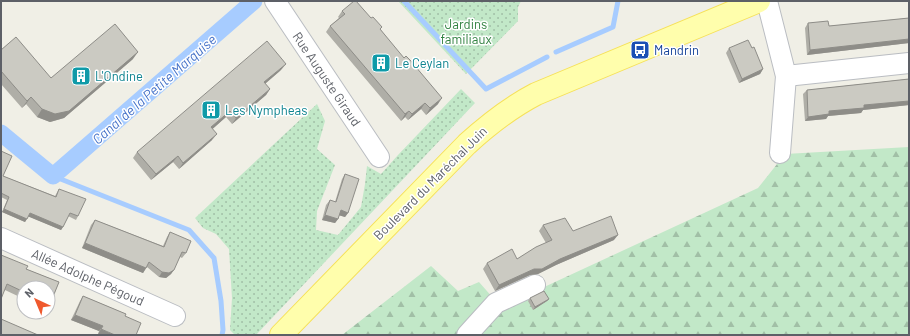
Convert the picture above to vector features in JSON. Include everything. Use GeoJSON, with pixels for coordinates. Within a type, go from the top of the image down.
{"type":"FeatureCollection","features":[{"type":"Feature","properties":{"kind":"main road","name":"Boulevard du Maréchal Juin"},"geometry":{"type":"LineString","coordinates":[[281,335],[467,144],[489,124],[512,107],[536,94],[758,1]]}},
{"type":"Feature","properties":{"kind":"street","name":"Rue Auguste Giraud"},"geometry":{"type":"LineString","coordinates":[[275,1],[379,157]]}},
{"type":"Feature","properties":{"kind":"street"},"geometry":{"type":"LineString","coordinates":[[767,1],[786,76],[780,153]]}},
{"type":"Feature","properties":{"kind":"street"},"geometry":{"type":"LineString","coordinates":[[786,76],[909,63]]}},
{"type":"Feature","properties":{"kind":"street","name":"Allée Adolphe Pégoud"},"geometry":{"type":"LineString","coordinates":[[1,238],[175,316]]}},
{"type":"Feature","properties":{"kind":"street"},"geometry":{"type":"LineString","coordinates":[[467,335],[496,303],[535,284]]}},
{"type":"Feature","properties":{"kind":"green space","name":"Jardins familiaux"},"geometry":{"type":"Polygon","coordinates":[[[398,1],[521,1],[518,7],[518,21],[466,74],[398,1]]]}},
{"type":"Feature","properties":{"kind":"green space"},"geometry":{"type":"Polygon","coordinates":[[[461,89],[475,103],[256,335],[235,335],[230,330],[232,298],[229,249],[216,234],[203,228],[195,218],[317,104],[325,121],[317,149],[335,165],[317,211],[316,230],[338,235],[361,207],[367,166],[381,174],[461,89]]]}},
{"type":"Feature","properties":{"kind":"green space"},"geometry":{"type":"Polygon","coordinates":[[[909,147],[909,335],[342,335],[431,266],[458,291],[479,282],[501,307],[758,188],[785,154],[909,147]]]}},
{"type":"Feature","properties":{"kind":"building","name":"Le Ceylan"},"geometry":{"type":"Polygon","coordinates":[[[356,1],[371,18],[373,17],[382,27],[380,29],[404,58],[406,56],[410,60],[442,98],[430,108],[425,103],[412,114],[409,111],[405,114],[330,26],[345,14],[342,11],[356,1]]]}},
{"type":"Feature","properties":{"kind":"building"},"geometry":{"type":"Polygon","coordinates":[[[909,18],[909,39],[810,50],[808,23],[828,21],[829,26],[909,18]]]}},
{"type":"Feature","properties":{"kind":"building","name":"L'Ondine"},"geometry":{"type":"Polygon","coordinates":[[[115,24],[138,52],[69,111],[55,114],[42,109],[31,97],[27,101],[1,71],[1,50],[16,37],[51,78],[115,24]]]}},
{"type":"Feature","properties":{"kind":"building"},"geometry":{"type":"Polygon","coordinates":[[[748,40],[752,48],[754,47],[763,69],[742,79],[729,48],[748,40]]]}},
{"type":"Feature","properties":{"kind":"building","name":"Les Nympheas"},"geometry":{"type":"Polygon","coordinates":[[[267,41],[286,64],[264,82],[270,89],[236,118],[230,111],[211,127],[217,134],[183,163],[178,156],[156,174],[137,152],[267,41]]]}},
{"type":"Feature","properties":{"kind":"building"},"geometry":{"type":"Polygon","coordinates":[[[909,79],[909,101],[864,105],[864,108],[829,111],[829,114],[808,117],[807,90],[909,79]]]}},
{"type":"Feature","properties":{"kind":"building"},"geometry":{"type":"Polygon","coordinates":[[[1,151],[12,156],[3,176],[56,197],[59,189],[86,199],[78,216],[70,213],[63,227],[30,213],[27,219],[4,209],[9,197],[1,193],[1,151]]]}},
{"type":"Feature","properties":{"kind":"building"},"geometry":{"type":"Polygon","coordinates":[[[345,174],[359,179],[348,213],[341,210],[338,219],[325,215],[330,200],[336,202],[345,174]]]}},
{"type":"Feature","properties":{"kind":"building"},"geometry":{"type":"Polygon","coordinates":[[[611,216],[618,235],[560,259],[542,269],[534,269],[499,285],[487,263],[512,249],[517,259],[536,247],[552,240],[543,225],[565,218],[573,231],[611,216]]]}},
{"type":"Feature","properties":{"kind":"building"},"geometry":{"type":"Polygon","coordinates":[[[95,220],[164,247],[170,232],[191,241],[186,253],[182,252],[174,270],[169,273],[162,272],[149,262],[146,268],[85,243],[95,220]]]}},
{"type":"Feature","properties":{"kind":"building"},"geometry":{"type":"Polygon","coordinates":[[[1,255],[28,266],[26,269],[54,280],[16,280],[16,288],[7,284],[1,299],[1,255]]]}},
{"type":"Feature","properties":{"kind":"building"},"geometry":{"type":"Polygon","coordinates":[[[56,281],[59,282],[56,289],[56,281]]]}},
{"type":"Feature","properties":{"kind":"building"},"geometry":{"type":"Polygon","coordinates":[[[544,291],[549,299],[535,307],[530,298],[544,291]]]}},
{"type":"Feature","properties":{"kind":"building"},"geometry":{"type":"Polygon","coordinates":[[[83,296],[126,314],[125,316],[141,323],[136,335],[115,335],[101,329],[103,326],[75,315],[83,296]]]}},
{"type":"Feature","properties":{"kind":"building"},"geometry":{"type":"Polygon","coordinates":[[[1,319],[38,335],[1,335],[1,319]]]}},
{"type":"Feature","properties":{"kind":"waterway","name":"Canal de la Petite Marquise"},"geometry":{"type":"LineString","coordinates":[[1,133],[53,176],[254,1]]}},
{"type":"Feature","properties":{"kind":"waterway"},"geometry":{"type":"LineString","coordinates":[[404,1],[486,89],[547,57]]}},
{"type":"Feature","properties":{"kind":"waterway"},"geometry":{"type":"LineString","coordinates":[[556,52],[613,27],[618,1]]}},
{"type":"Feature","properties":{"kind":"waterway"},"geometry":{"type":"LineString","coordinates":[[53,176],[189,230],[214,258],[221,301],[222,335]]}},
{"type":"Feature","properties":{"kind":"place","name":"Mandrin"},"geometry":{"type":"Point","coordinates":[640,50]}},
{"type":"Feature","properties":{"kind":"place","name":"Le Ceylan"},"geometry":{"type":"Point","coordinates":[381,63]}},
{"type":"Feature","properties":{"kind":"place","name":"L'Ondine"},"geometry":{"type":"Point","coordinates":[81,76]}},
{"type":"Feature","properties":{"kind":"place","name":"Les Nympheas"},"geometry":{"type":"Point","coordinates":[211,110]}}]}
